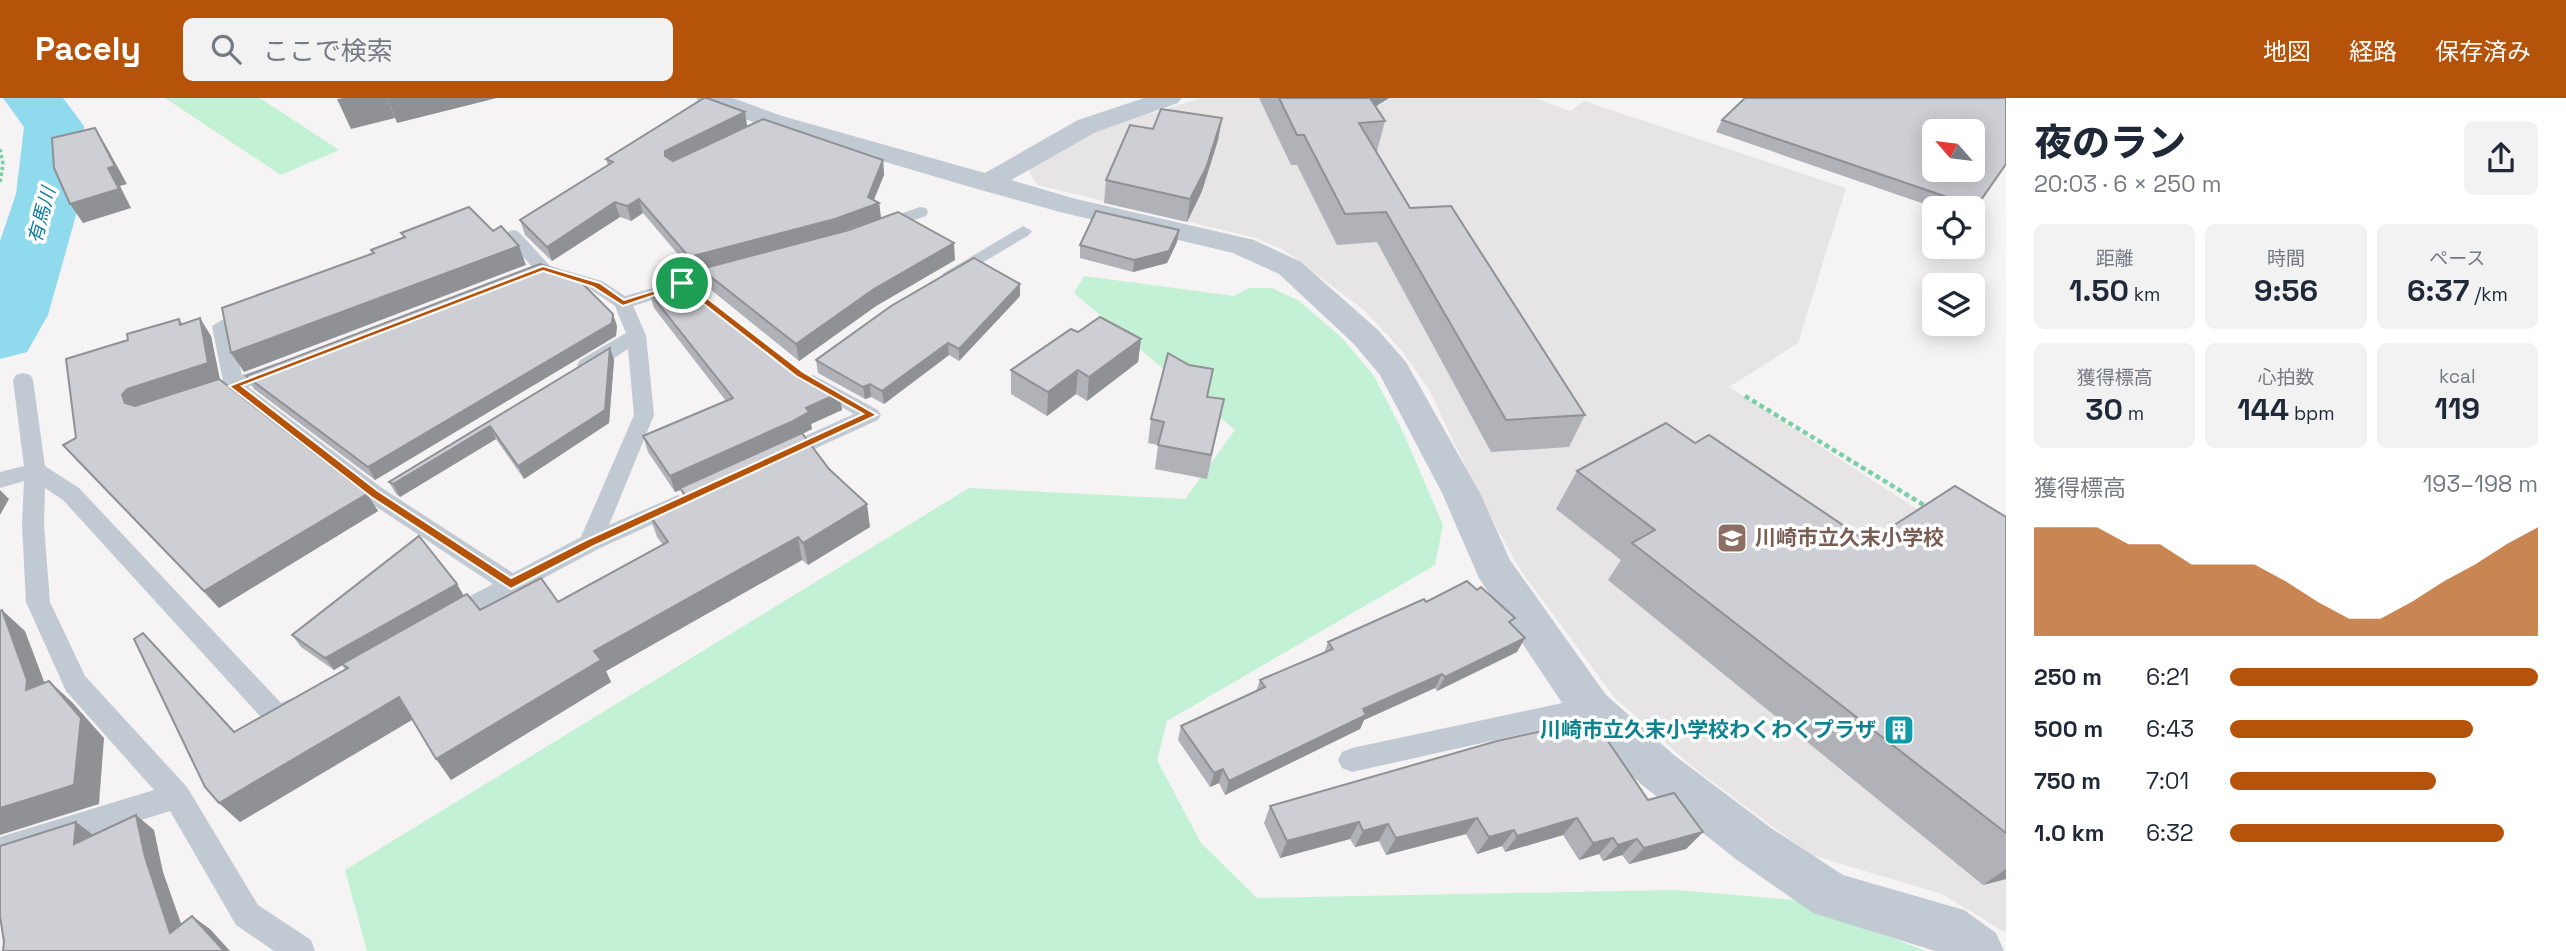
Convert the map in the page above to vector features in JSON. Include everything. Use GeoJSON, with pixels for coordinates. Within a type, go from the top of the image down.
{"type":"FeatureCollection","features":[{"type":"Feature","properties":{"kind":"street"},"geometry":{"type":"LineString","coordinates":[[709,98],[761,127],[1070,206],[1243,246],[1290,268],[1366,337],[1394,370],[1461,493],[1493,567],[1590,708],[1658,770],[1754,844],[1831,896],[1946,929],[1978,951]]}},
{"type":"Feature","properties":{"kind":"street"},"geometry":{"type":"LineString","coordinates":[[987,183],[1087,126],[1169,98]]}},
{"type":"Feature","properties":{"kind":"lane"},"geometry":{"type":"LineString","coordinates":[[856,235],[920,212]]}},
{"type":"Feature","properties":{"kind":"lane"},"geometry":{"type":"LineString","coordinates":[[931,285],[1023,231]]}},
{"type":"Feature","properties":{"kind":"lane"},"geometry":{"type":"LineString","coordinates":[[512,235],[536,271],[596,285],[623,303],[636,335],[644,415],[590,543]]}},
{"type":"Feature","properties":{"kind":"lane"},"geometry":{"type":"LineString","coordinates":[[623,303],[682,283],[756,264]]}},
{"type":"Feature","properties":{"kind":"lane"},"geometry":{"type":"LineString","coordinates":[[682,283],[704,299]]}},
{"type":"Feature","properties":{"kind":"lane"},"geometry":{"type":"LineString","coordinates":[[222,326],[234,386],[374,494],[511,584]]}},
{"type":"Feature","properties":{"kind":"lane"},"geometry":{"type":"LineString","coordinates":[[565,378],[636,335]]}},
{"type":"Feature","properties":{"kind":"lane"},"geometry":{"type":"LineString","coordinates":[[185,402],[299,361]]}},
{"type":"Feature","properties":{"kind":"lane"},"geometry":{"type":"LineString","coordinates":[[761,465],[871,415],[799,374],[810,366]]}},
{"type":"Feature","properties":{"kind":"lane"},"geometry":{"type":"LineString","coordinates":[[23,380],[35,470],[33,525],[38,602],[75,683],[177,796],[247,915],[300,951]]}},
{"type":"Feature","properties":{"kind":"lane"},"geometry":{"type":"LineString","coordinates":[[0,480],[35,470],[71,494],[278,718],[313,698]]}},
{"type":"Feature","properties":{"kind":"lane"},"geometry":{"type":"LineString","coordinates":[[374,494],[398,479]]}},
{"type":"Feature","properties":{"kind":"lane"},"geometry":{"type":"LineString","coordinates":[[429,631],[590,543],[700,493]]}},
{"type":"Feature","properties":{"kind":"lane"},"geometry":{"type":"LineString","coordinates":[[1352,760],[1590,708]]}},
{"type":"Feature","properties":{"kind":"lane"},"geometry":{"type":"LineString","coordinates":[[0,851],[177,796]]}},
{"type":"Feature","properties":{"kind":"path"},"geometry":{"type":"LineString","coordinates":[[0,149],[3,164],[0,183]]}},
{"type":"Feature","properties":{"kind":"path"},"geometry":{"type":"LineString","coordinates":[[1745,396],[1935,512]]}},
{"type":"Feature","properties":{"kind":"shaded area","name":"川崎市立久末小学校"},"geometry":{"type":"Polygon","coordinates":[[[1202,98],[1535,98],[1570,111],[1584,101],[1846,188],[1798,343],[1729,387],[2006,567],[2006,933],[1942,894],[1811,855],[1694,768],[1614,697],[1521,571],[1486,509],[1429,390],[1403,352],[1364,310],[1284,250],[1256,238],[1037,185],[1027,168],[1080,138],[1122,122],[1202,98]]]}},
{"type":"Feature","properties":{"kind":"green space"},"geometry":{"type":"Polygon","coordinates":[[[165,98],[260,98],[339,150],[281,175],[165,98]]]}},
{"type":"Feature","properties":{"kind":"green space"},"geometry":{"type":"Polygon","coordinates":[[[1084,276],[1234,296],[1249,288],[1272,288],[1299,301],[1342,338],[1374,376],[1404,434],[1443,525],[1435,565],[1167,721],[1157,760],[1201,843],[1257,898],[1674,890],[1794,900],[1926,951],[367,951],[345,870],[969,488],[1185,499],[1235,430],[1074,293],[1084,276]]]}},
{"type":"Feature","properties":{"kind":"building"},"geometry":{"type":"Polygon","coordinates":[[[704,98],[745,112],[665,151],[665,156],[673,161],[763,119],[883,160],[868,197],[879,203],[835,219],[689,257],[639,199],[627,206],[615,202],[547,247],[520,220],[613,162],[606,159],[704,98]]]}},
{"type":"Feature","properties":{"kind":"building"},"geometry":{"type":"Polygon","coordinates":[[[1279,98],[1370,98],[1385,121],[1359,123],[1410,208],[1451,206],[1585,415],[1506,420],[1386,212],[1345,214],[1304,135],[1297,135],[1279,98]]]}},
{"type":"Feature","properties":{"kind":"building"},"geometry":{"type":"Polygon","coordinates":[[[1745,98],[2006,98],[2006,164],[1984,196],[1944,196],[1722,120],[1745,98]]]}},
{"type":"Feature","properties":{"kind":"building"},"geometry":{"type":"Polygon","coordinates":[[[1161,109],[1222,118],[1206,168],[1190,199],[1106,180],[1130,125],[1153,129],[1161,109]]]}},
{"type":"Feature","properties":{"kind":"building"},"geometry":{"type":"Polygon","coordinates":[[[95,128],[115,166],[108,168],[119,189],[70,204],[54,168],[52,138],[95,128]]]}},
{"type":"Feature","properties":{"kind":"building"},"geometry":{"type":"Polygon","coordinates":[[[469,207],[493,231],[501,226],[519,246],[231,353],[222,308],[374,253],[371,250],[405,237],[401,233],[469,207]]]}},
{"type":"Feature","properties":{"kind":"building"},"geometry":{"type":"Polygon","coordinates":[[[1096,211],[1179,230],[1169,251],[1134,260],[1080,245],[1096,211]]]}},
{"type":"Feature","properties":{"kind":"building"},"geometry":{"type":"Polygon","coordinates":[[[898,212],[954,243],[874,289],[796,344],[701,269],[849,230],[898,212]]]}},
{"type":"Feature","properties":{"kind":"building"},"geometry":{"type":"Polygon","coordinates":[[[974,258],[1020,284],[959,349],[948,343],[882,391],[870,384],[863,387],[816,360],[891,306],[974,258]]]}},
{"type":"Feature","properties":{"kind":"building"},"geometry":{"type":"Polygon","coordinates":[[[540,264],[575,276],[613,314],[612,323],[368,467],[246,376],[540,264]]]}},
{"type":"Feature","properties":{"kind":"building"},"geometry":{"type":"Polygon","coordinates":[[[680,281],[787,364],[839,393],[806,408],[809,412],[791,422],[670,476],[643,436],[733,398],[649,292],[680,281]]]}},
{"type":"Feature","properties":{"kind":"building"},"geometry":{"type":"Polygon","coordinates":[[[1100,317],[1141,339],[1089,377],[1078,370],[1048,392],[1011,370],[1071,329],[1078,332],[1100,317]]]}},
{"type":"Feature","properties":{"kind":"building"},"geometry":{"type":"Polygon","coordinates":[[[200,318],[208,363],[127,389],[122,395],[125,403],[135,406],[219,379],[367,494],[204,591],[63,445],[76,438],[66,359],[128,340],[127,334],[179,319],[180,325],[200,318]]]}},
{"type":"Feature","properties":{"kind":"building"},"geometry":{"type":"Polygon","coordinates":[[[610,348],[605,410],[518,466],[490,426],[393,484],[389,482],[610,348]]]}},
{"type":"Feature","properties":{"kind":"building"},"geometry":{"type":"Polygon","coordinates":[[[1168,353],[1189,365],[1213,369],[1207,397],[1224,399],[1211,455],[1158,445],[1164,422],[1151,419],[1168,353]]]}},
{"type":"Feature","properties":{"kind":"building","name":"川崎市立久末小学校わくわくプラザ"},"geometry":{"type":"Polygon","coordinates":[[[1666,423],[1695,443],[1709,435],[1868,542],[1955,486],[2006,517],[2006,833],[1632,543],[1655,530],[1577,471],[1666,423]]]}},
{"type":"Feature","properties":{"kind":"building"},"geometry":{"type":"Polygon","coordinates":[[[802,433],[829,469],[867,504],[803,543],[798,537],[594,651],[601,660],[436,759],[399,697],[219,803],[205,787],[134,639],[143,633],[234,732],[348,668],[342,664],[467,594],[480,610],[541,578],[558,602],[668,542],[649,514],[686,496],[680,488],[802,433]]]}},
{"type":"Feature","properties":{"kind":"building"},"geometry":{"type":"Polygon","coordinates":[[[419,536],[457,584],[325,658],[292,635],[419,536]]]}},
{"type":"Feature","properties":{"kind":"building"},"geometry":{"type":"Polygon","coordinates":[[[1467,581],[1477,590],[1481,587],[1515,618],[1509,622],[1525,638],[1445,677],[1442,674],[1363,709],[1366,715],[1229,781],[1223,769],[1214,773],[1181,726],[1265,687],[1260,680],[1333,649],[1328,642],[1424,599],[1426,602],[1467,581]]]}},
{"type":"Feature","properties":{"kind":"building"},"geometry":{"type":"Polygon","coordinates":[[[2,610],[27,680],[26,690],[49,681],[81,718],[74,785],[0,808],[0,611],[2,610]]]}},
{"type":"Feature","properties":{"kind":"building"},"geometry":{"type":"Polygon","coordinates":[[[1568,725],[1573,732],[1599,728],[1648,800],[1674,793],[1703,832],[1644,848],[1637,839],[1618,845],[1613,838],[1593,843],[1577,818],[1517,836],[1514,830],[1489,837],[1477,818],[1396,838],[1388,824],[1363,831],[1359,822],[1287,841],[1270,806],[1497,741],[1568,725]]]}},
{"type":"Feature","properties":{"kind":"building"},"geometry":{"type":"Polygon","coordinates":[[[136,815],[145,857],[170,933],[192,916],[224,951],[3,951],[0,846],[76,822],[74,844],[136,815]]]}},
{"type":"Feature","properties":{"kind":"waterway","name":"有馬川"},"geometry":{"type":"LineString","coordinates":[[0,335],[11,315],[49,194],[54,126],[32,98]]}},
{"type":"Feature","properties":{"kind":"place","name":"川崎市立久末小学校"},"geometry":{"type":"Point","coordinates":[1732,538]}},
{"type":"Feature","properties":{"kind":"place","name":"川崎市立久末小学校わくわくプラザ"},"geometry":{"type":"Point","coordinates":[1899,730]}},
{"type":"Feature","properties":{"kind":"route"},"geometry":{"type":"LineString","coordinates":[[543,268],[596,285],[623,303],[682,283],[799,374],[871,415],[590,543],[511,584],[374,494],[234,386],[543,268]]}}]}
